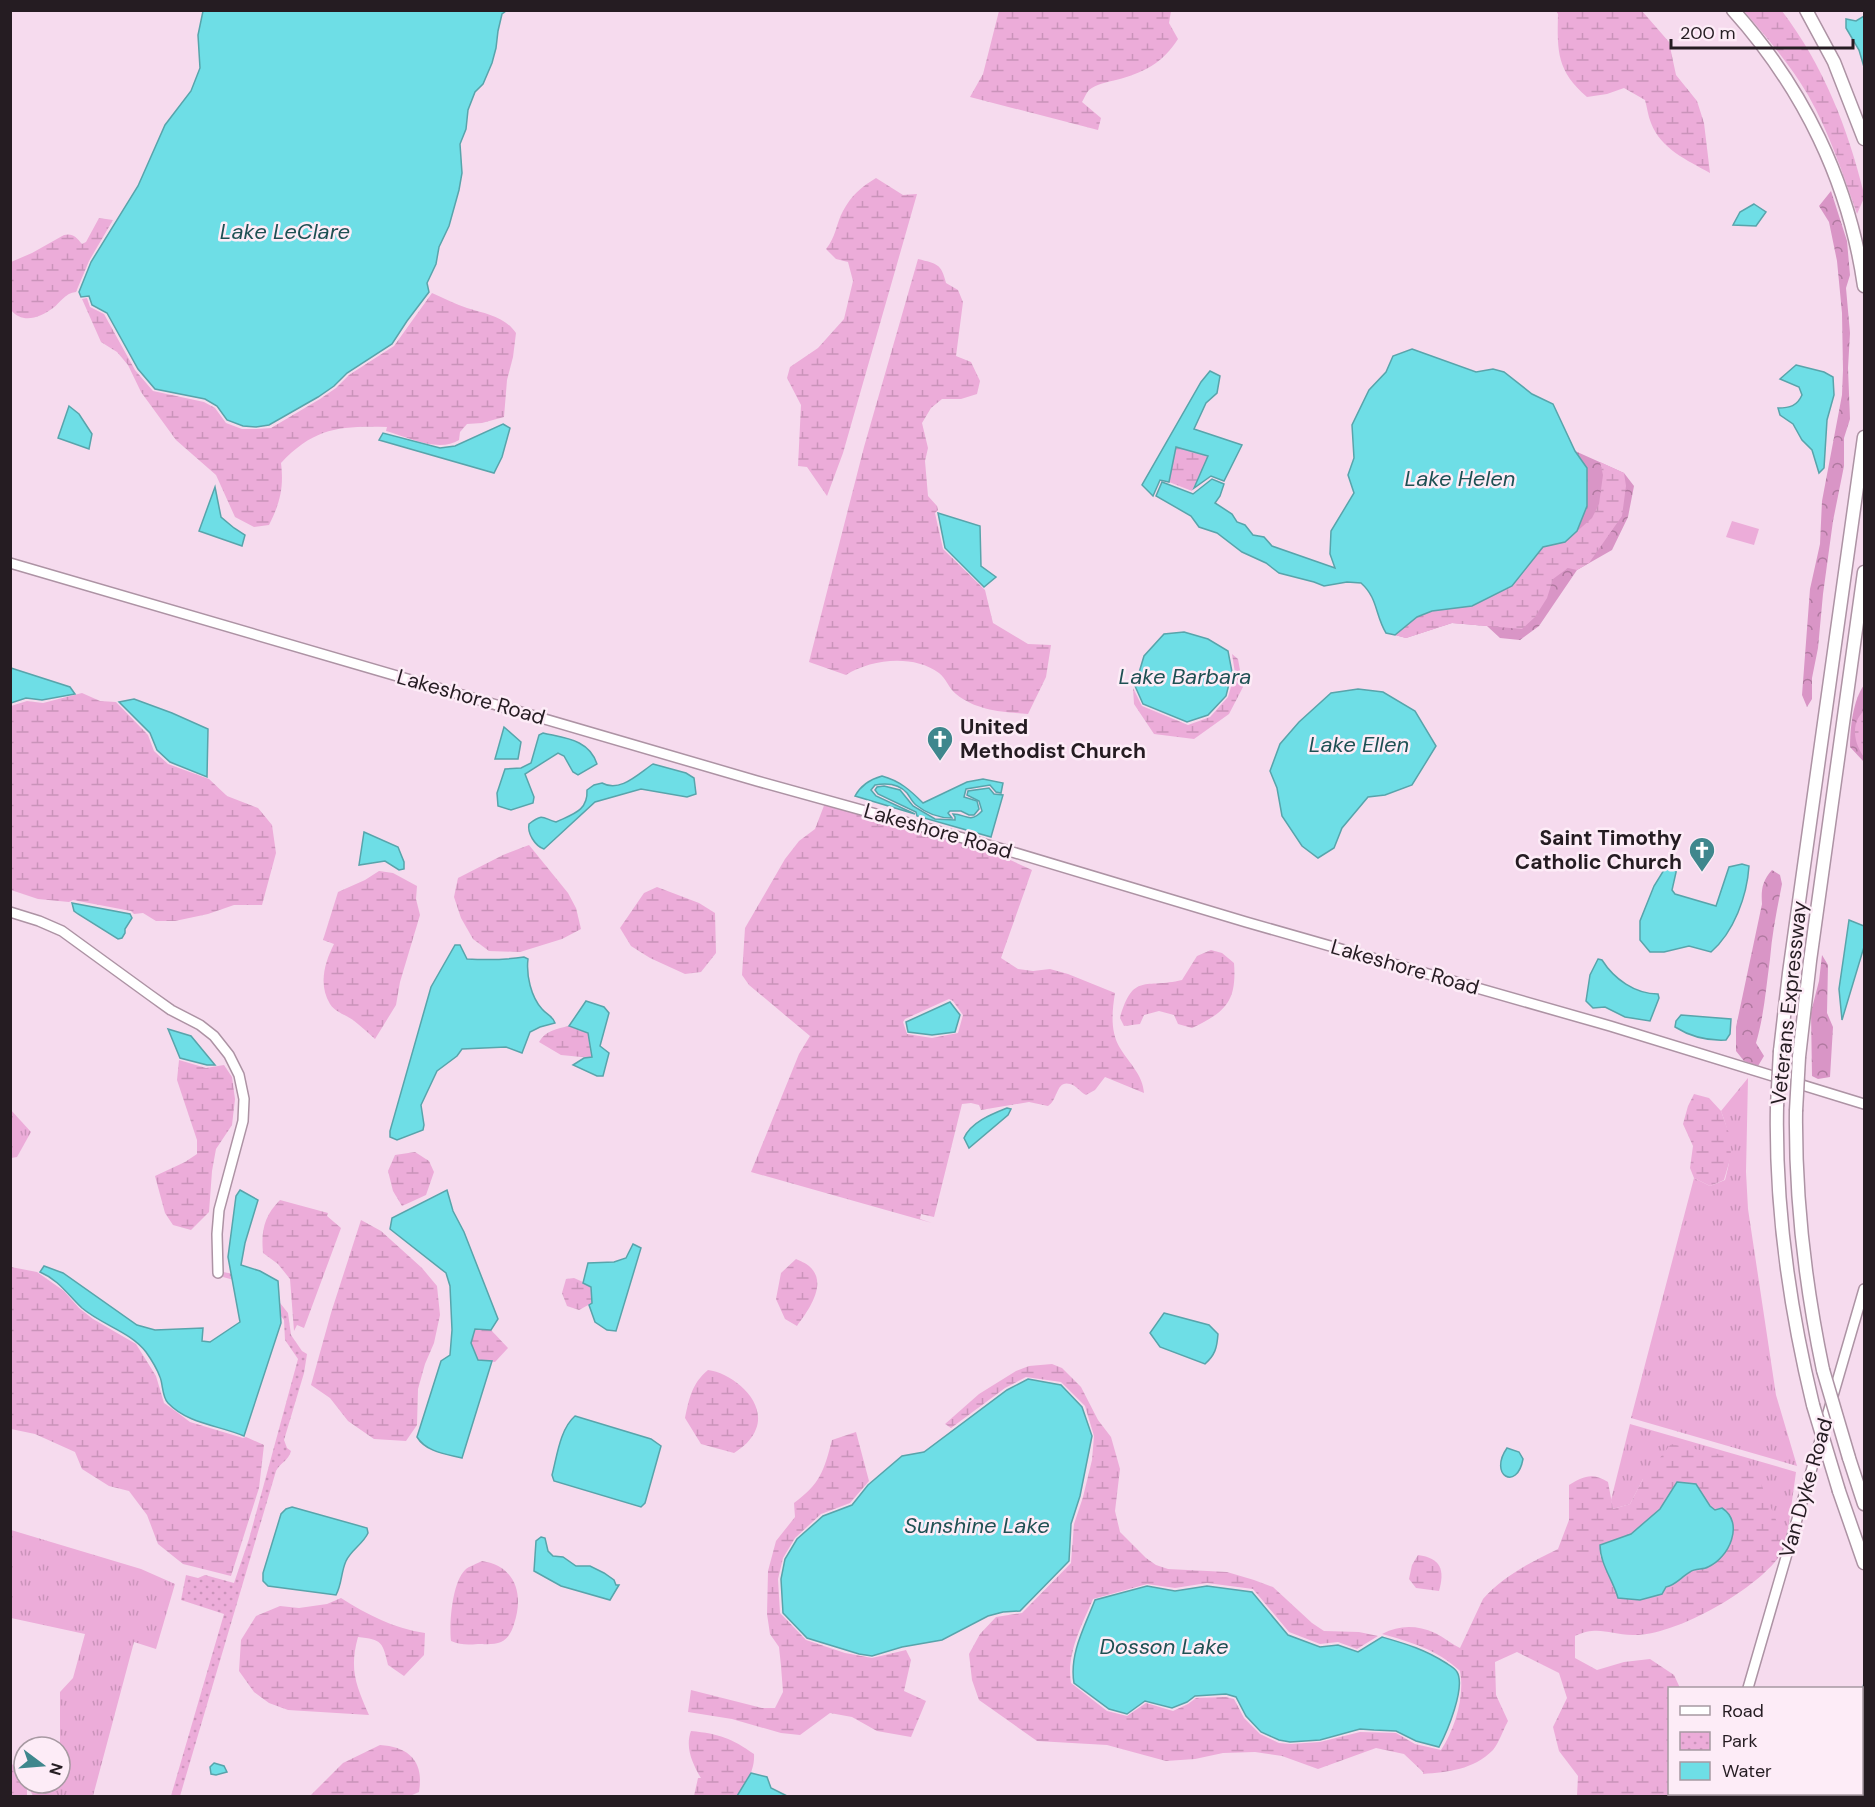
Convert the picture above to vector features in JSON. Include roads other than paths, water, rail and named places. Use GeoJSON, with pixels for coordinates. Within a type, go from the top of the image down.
{"type":"FeatureCollection","features":[{"type":"Feature","properties":{"kind":"highway"},"geometry":{"type":"LineString","coordinates":[[1733,10],[1777,64],[1816,131],[1844,199],[1857,245],[1864,286]]}},
{"type":"Feature","properties":{"kind":"highway"},"geometry":{"type":"LineString","coordinates":[[1806,10],[1834,62],[1864,139]]}},
{"type":"Feature","properties":{"kind":"highway","name":"Veterans Expressway"},"geometry":{"type":"LineString","coordinates":[[1864,436],[1789,973],[1780,1051],[1776,1145],[1782,1237],[1796,1332],[1813,1406],[1864,1563]]}},
{"type":"Feature","properties":{"kind":"highway","name":"Veterans Expressway"},"geometry":{"type":"LineString","coordinates":[[1864,572],[1808,971],[1796,1111],[1797,1175],[1808,1290],[1824,1370],[1864,1504]]}},
{"type":"Feature","properties":{"kind":"street","name":"Lakeshore Road"},"geometry":{"type":"LineString","coordinates":[[10,563],[1600,1023],[1864,1104]]}},
{"type":"Feature","properties":{"kind":"street"},"geometry":{"type":"LineString","coordinates":[[10,912],[62,930],[171,1010],[200,1025],[214,1036],[229,1054],[239,1076],[244,1099],[243,1121],[219,1210],[218,1273]]}},
{"type":"Feature","properties":{"kind":"street","name":"Van Dyke Road"},"geometry":{"type":"LineString","coordinates":[[1749,1687],[1864,1289]]}},
{"type":"Feature","properties":{"kind":"water","name":"Lake LeClare"},"geometry":{"type":"Polygon","coordinates":[[[203,11],[506,11],[502,14],[492,63],[483,84],[475,92],[468,110],[466,129],[460,144],[462,173],[459,190],[449,226],[439,247],[436,264],[427,283],[429,292],[392,344],[347,373],[318,397],[269,425],[256,427],[243,426],[227,420],[217,406],[205,399],[155,389],[138,369],[107,313],[92,305],[89,296],[81,297],[79,292],[91,262],[138,186],[165,125],[191,91],[200,68],[198,35],[203,11]]]}},
{"type":"Feature","properties":{"kind":"water"},"geometry":{"type":"Polygon","coordinates":[[[1864,16],[1864,67],[1859,50],[1846,28],[1846,19],[1856,21],[1864,16]]]}},
{"type":"Feature","properties":{"kind":"water"},"geometry":{"type":"Polygon","coordinates":[[[1754,204],[1766,212],[1756,226],[1733,225],[1740,212],[1754,204]]]}},
{"type":"Feature","properties":{"kind":"water","name":"Lake Helen"},"geometry":{"type":"Polygon","coordinates":[[[1412,349],[1476,372],[1493,369],[1504,372],[1532,394],[1553,404],[1575,451],[1587,468],[1587,506],[1577,531],[1565,542],[1543,547],[1512,586],[1472,606],[1432,611],[1417,617],[1395,635],[1386,633],[1371,595],[1361,583],[1347,582],[1324,586],[1279,573],[1266,563],[1242,552],[1217,533],[1199,527],[1191,516],[1156,496],[1162,482],[1193,494],[1212,479],[1224,484],[1215,503],[1232,514],[1237,522],[1245,525],[1253,535],[1264,537],[1272,546],[1335,568],[1330,554],[1331,531],[1354,493],[1348,475],[1354,458],[1352,425],[1369,390],[1386,372],[1393,356],[1412,349]]]}},
{"type":"Feature","properties":{"kind":"water"},"geometry":{"type":"Polygon","coordinates":[[[1796,365],[1824,372],[1833,377],[1834,395],[1827,420],[1824,468],[1819,473],[1812,450],[1802,440],[1793,424],[1780,415],[1778,408],[1793,406],[1802,395],[1799,387],[1780,379],[1796,365]]]}},
{"type":"Feature","properties":{"kind":"water"},"geometry":{"type":"Polygon","coordinates":[[[1210,371],[1220,376],[1217,393],[1206,403],[1194,429],[1242,445],[1224,481],[1211,476],[1194,488],[1208,456],[1176,447],[1169,482],[1160,480],[1153,496],[1142,485],[1201,382],[1210,371]]]}},
{"type":"Feature","properties":{"kind":"water"},"geometry":{"type":"Polygon","coordinates":[[[69,406],[79,414],[92,434],[89,449],[58,438],[69,406]]]}},
{"type":"Feature","properties":{"kind":"water"},"geometry":{"type":"Polygon","coordinates":[[[503,424],[510,428],[502,457],[494,473],[379,440],[383,433],[440,448],[455,446],[503,424]]]}},
{"type":"Feature","properties":{"kind":"water"},"geometry":{"type":"Polygon","coordinates":[[[215,487],[221,517],[245,535],[242,546],[199,531],[215,487]]]}},
{"type":"Feature","properties":{"kind":"water"},"geometry":{"type":"Polygon","coordinates":[[[938,513],[980,526],[981,566],[996,577],[984,587],[945,548],[938,513]]]}},
{"type":"Feature","properties":{"kind":"water","name":"Lake Barbara"},"geometry":{"type":"Polygon","coordinates":[[[1184,632],[1208,639],[1228,651],[1232,672],[1226,696],[1208,715],[1187,722],[1143,704],[1135,686],[1144,656],[1164,634],[1184,632]]]}},
{"type":"Feature","properties":{"kind":"water"},"geometry":{"type":"Polygon","coordinates":[[[11,668],[70,687],[75,694],[42,700],[26,698],[11,703],[11,668]]]}},
{"type":"Feature","properties":{"kind":"water","name":"Lake Ellen"},"geometry":{"type":"Polygon","coordinates":[[[1358,689],[1383,692],[1415,711],[1436,746],[1412,785],[1385,795],[1368,797],[1342,828],[1334,848],[1318,858],[1302,846],[1282,816],[1277,788],[1270,771],[1280,744],[1299,722],[1331,693],[1358,689]]]}},
{"type":"Feature","properties":{"kind":"water"},"geometry":{"type":"Polygon","coordinates":[[[134,699],[208,729],[207,777],[170,762],[157,750],[150,733],[119,702],[134,699]]]}},
{"type":"Feature","properties":{"kind":"water"},"geometry":{"type":"Polygon","coordinates":[[[504,727],[521,742],[518,759],[495,759],[504,727]]]}},
{"type":"Feature","properties":{"kind":"water"},"geometry":{"type":"Polygon","coordinates":[[[543,733],[567,738],[582,745],[588,749],[597,764],[578,775],[573,772],[564,756],[558,753],[525,774],[534,797],[533,803],[511,810],[498,806],[497,793],[505,769],[521,768],[531,763],[539,735],[543,733]]]}},
{"type":"Feature","properties":{"kind":"water"},"geometry":{"type":"Polygon","coordinates":[[[653,764],[686,773],[694,778],[696,794],[687,797],[641,789],[595,802],[544,849],[532,839],[529,824],[537,818],[542,817],[556,822],[568,817],[582,807],[587,797],[587,790],[594,785],[622,784],[653,764]]]}},
{"type":"Feature","properties":{"kind":"water"},"geometry":{"type":"Polygon","coordinates":[[[882,776],[904,786],[923,803],[967,782],[983,779],[1003,783],[1001,793],[996,792],[990,785],[966,789],[964,797],[977,801],[979,809],[974,815],[961,811],[950,811],[948,813],[952,818],[947,818],[924,810],[915,804],[904,790],[892,785],[875,785],[871,790],[876,796],[915,814],[855,796],[867,783],[882,776]]]}},
{"type":"Feature","properties":{"kind":"water"},"geometry":{"type":"Polygon","coordinates":[[[884,786],[900,790],[913,806],[935,819],[955,820],[953,814],[971,818],[978,815],[982,811],[979,801],[967,795],[968,791],[989,788],[994,794],[1003,795],[991,837],[917,816],[916,812],[878,794],[875,790],[877,787],[884,786]]]}},
{"type":"Feature","properties":{"kind":"water"},"geometry":{"type":"Polygon","coordinates":[[[364,832],[398,847],[404,862],[404,869],[399,870],[385,861],[359,865],[364,832]]]}},
{"type":"Feature","properties":{"kind":"water"},"geometry":{"type":"Polygon","coordinates":[[[1679,859],[1672,890],[1675,894],[1716,906],[1729,867],[1742,864],[1749,866],[1738,913],[1733,924],[1711,952],[1689,946],[1664,952],[1650,952],[1640,940],[1640,921],[1654,886],[1667,865],[1679,859]]]}},
{"type":"Feature","properties":{"kind":"water"},"geometry":{"type":"Polygon","coordinates":[[[72,903],[130,914],[132,918],[122,938],[118,939],[74,911],[72,903]]]}},
{"type":"Feature","properties":{"kind":"water"},"geometry":{"type":"Polygon","coordinates":[[[1849,920],[1864,926],[1864,947],[1842,1020],[1839,989],[1849,920]]]}},
{"type":"Feature","properties":{"kind":"water"},"geometry":{"type":"Polygon","coordinates":[[[455,945],[460,945],[467,959],[496,960],[524,957],[528,959],[532,992],[538,1004],[555,1023],[530,1032],[522,1053],[506,1047],[462,1049],[457,1056],[437,1071],[421,1105],[423,1130],[397,1140],[390,1137],[390,1131],[431,987],[455,945]]]}},
{"type":"Feature","properties":{"kind":"water"},"geometry":{"type":"Polygon","coordinates":[[[1598,959],[1602,960],[1626,984],[1641,991],[1658,994],[1659,998],[1650,1021],[1625,1017],[1605,1007],[1593,1008],[1586,1001],[1590,975],[1598,959]]]}},
{"type":"Feature","properties":{"kind":"water"},"geometry":{"type":"Polygon","coordinates":[[[586,1001],[604,1007],[609,1013],[600,1046],[609,1053],[603,1076],[597,1076],[573,1065],[584,1058],[592,1057],[588,1033],[569,1026],[586,1001]]]}},
{"type":"Feature","properties":{"kind":"water"},"geometry":{"type":"Polygon","coordinates":[[[950,1002],[960,1015],[955,1032],[932,1035],[908,1032],[906,1022],[950,1002]]]}},
{"type":"Feature","properties":{"kind":"water"},"geometry":{"type":"Polygon","coordinates":[[[1681,1015],[1731,1019],[1730,1034],[1726,1040],[1693,1036],[1675,1027],[1681,1015]]]}},
{"type":"Feature","properties":{"kind":"water"},"geometry":{"type":"Polygon","coordinates":[[[168,1029],[191,1036],[215,1065],[180,1058],[168,1029]]]}},
{"type":"Feature","properties":{"kind":"water"},"geometry":{"type":"Polygon","coordinates":[[[1007,1108],[1011,1109],[1008,1115],[969,1148],[964,1138],[967,1132],[982,1119],[1007,1108]]]}},
{"type":"Feature","properties":{"kind":"water"},"geometry":{"type":"Polygon","coordinates":[[[240,1190],[258,1200],[241,1265],[260,1271],[278,1281],[281,1323],[244,1436],[194,1420],[176,1410],[166,1400],[157,1371],[140,1345],[90,1314],[58,1283],[40,1272],[44,1266],[63,1273],[137,1325],[155,1330],[203,1328],[202,1341],[210,1342],[240,1322],[228,1257],[236,1196],[240,1190]]]}},
{"type":"Feature","properties":{"kind":"water"},"geometry":{"type":"Polygon","coordinates":[[[447,1190],[453,1211],[464,1232],[498,1319],[491,1330],[475,1329],[471,1343],[478,1360],[492,1361],[462,1458],[431,1449],[417,1437],[441,1361],[450,1355],[452,1330],[450,1286],[446,1273],[390,1229],[392,1218],[447,1190]]]}},
{"type":"Feature","properties":{"kind":"water"},"geometry":{"type":"Polygon","coordinates":[[[633,1244],[641,1248],[616,1331],[607,1330],[595,1322],[589,1305],[592,1303],[591,1287],[583,1283],[588,1263],[614,1262],[626,1258],[633,1244]]]}},
{"type":"Feature","properties":{"kind":"water"},"geometry":{"type":"Polygon","coordinates":[[[1164,1313],[1209,1325],[1218,1334],[1215,1351],[1205,1364],[1160,1347],[1150,1333],[1164,1313]]]}},
{"type":"Feature","properties":{"kind":"water","name":"Sunshine Lake"},"geometry":{"type":"Polygon","coordinates":[[[1028,1379],[1061,1385],[1082,1407],[1092,1436],[1080,1496],[1071,1524],[1069,1561],[1020,1611],[988,1616],[942,1640],[902,1647],[872,1656],[807,1638],[783,1613],[781,1579],[785,1559],[797,1539],[823,1516],[852,1505],[868,1485],[902,1456],[924,1452],[1007,1390],[1028,1379]]]}},
{"type":"Feature","properties":{"kind":"water"},"geometry":{"type":"Polygon","coordinates":[[[575,1416],[651,1439],[661,1446],[645,1503],[641,1507],[554,1481],[552,1475],[560,1443],[566,1428],[575,1416]]]}},
{"type":"Feature","properties":{"kind":"water"},"geometry":{"type":"Polygon","coordinates":[[[1507,1448],[1519,1452],[1523,1459],[1520,1469],[1510,1477],[1502,1472],[1501,1466],[1507,1448]]]}},
{"type":"Feature","properties":{"kind":"water"},"geometry":{"type":"Polygon","coordinates":[[[1677,1482],[1696,1484],[1710,1506],[1715,1510],[1722,1508],[1729,1514],[1733,1531],[1728,1548],[1716,1562],[1706,1568],[1692,1571],[1673,1585],[1666,1587],[1662,1594],[1640,1600],[1618,1598],[1604,1565],[1600,1545],[1631,1534],[1660,1509],[1677,1482]]]}},
{"type":"Feature","properties":{"kind":"water"},"geometry":{"type":"Polygon","coordinates":[[[292,1507],[367,1528],[366,1537],[346,1561],[336,1595],[268,1586],[263,1581],[263,1573],[281,1514],[292,1507]]]}},
{"type":"Feature","properties":{"kind":"water"},"geometry":{"type":"Polygon","coordinates":[[[541,1537],[545,1538],[548,1551],[553,1556],[563,1557],[576,1566],[590,1566],[614,1580],[616,1585],[619,1585],[610,1600],[561,1586],[534,1571],[536,1541],[541,1537]]]}},
{"type":"Feature","properties":{"kind":"water","name":"Dosson Lake"},"geometry":{"type":"Polygon","coordinates":[[[1147,1586],[1175,1591],[1207,1586],[1252,1592],[1288,1635],[1320,1647],[1338,1645],[1358,1652],[1382,1637],[1415,1647],[1438,1658],[1455,1669],[1459,1679],[1454,1710],[1439,1747],[1416,1741],[1396,1731],[1360,1729],[1320,1740],[1290,1742],[1279,1740],[1261,1732],[1246,1716],[1236,1697],[1226,1694],[1195,1696],[1172,1708],[1145,1701],[1127,1714],[1109,1709],[1074,1683],[1074,1661],[1079,1640],[1095,1600],[1147,1586]]]}},
{"type":"Feature","properties":{"kind":"water"},"geometry":{"type":"Polygon","coordinates":[[[1864,1683],[1864,1796],[1858,1796],[1863,1795],[1864,1683]]]}},
{"type":"Feature","properties":{"kind":"water"},"geometry":{"type":"Polygon","coordinates":[[[214,1763],[224,1766],[227,1772],[211,1774],[210,1767],[214,1763]]]}},
{"type":"Feature","properties":{"kind":"water"},"geometry":{"type":"Polygon","coordinates":[[[751,1773],[767,1777],[771,1788],[787,1796],[737,1796],[751,1773]]]}},
{"type":"Feature","properties":{"kind":"place","name":"United Methodist Church"},"geometry":{"type":"Point","coordinates":[940,762]}},
{"type":"Feature","properties":{"kind":"place","name":"Saint Timothy Catholic Church"},"geometry":{"type":"Point","coordinates":[1702,873]}}]}
